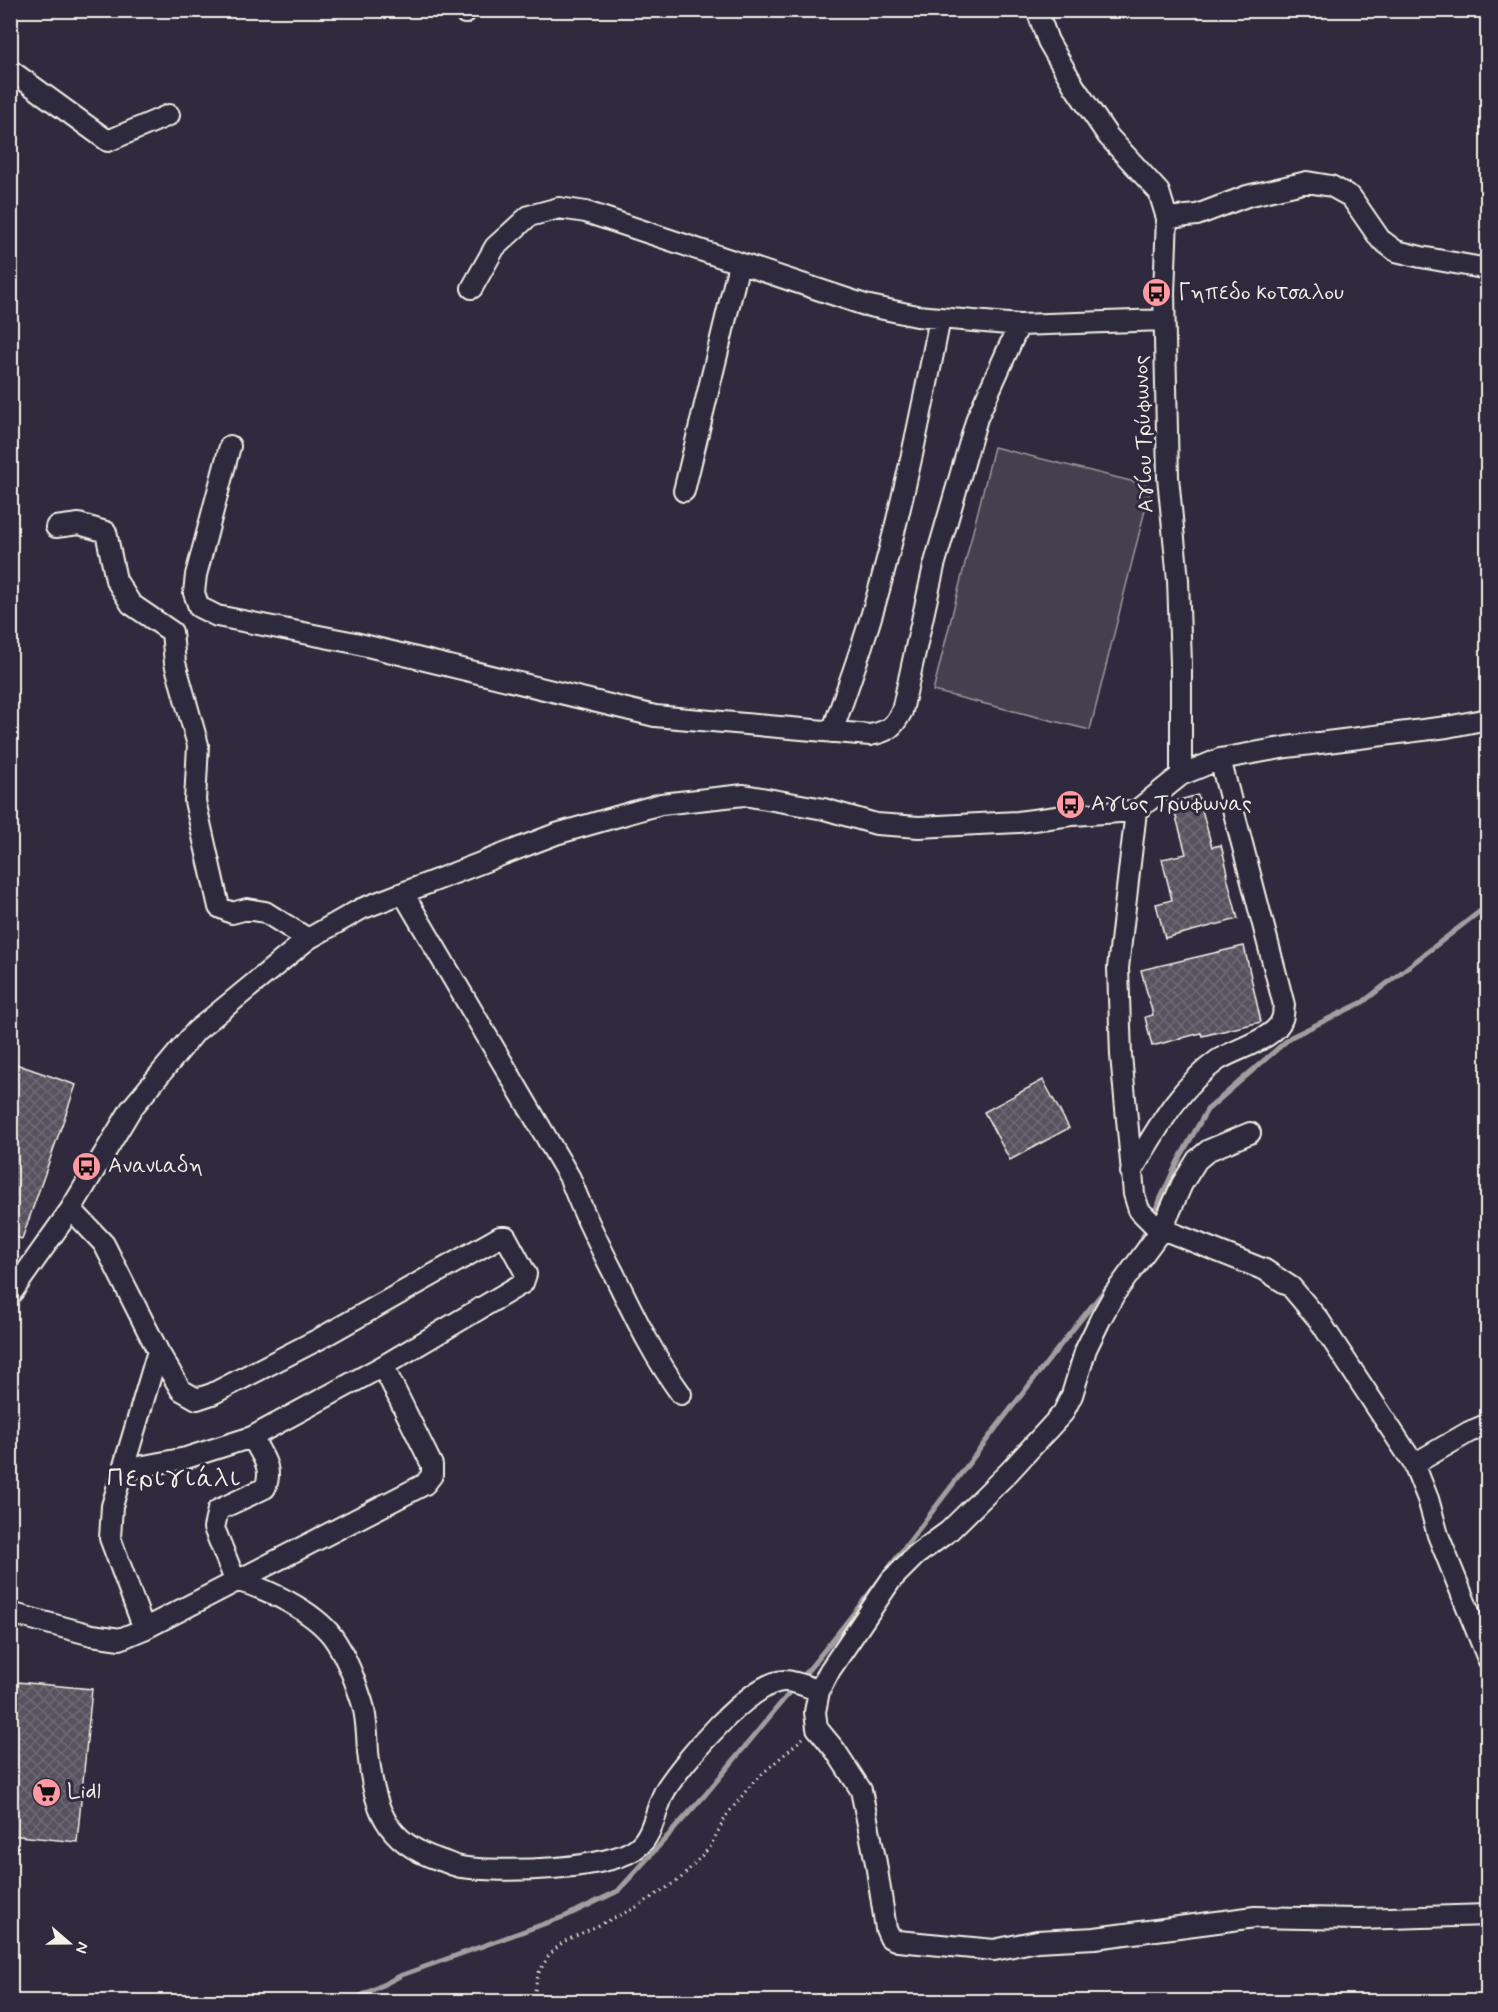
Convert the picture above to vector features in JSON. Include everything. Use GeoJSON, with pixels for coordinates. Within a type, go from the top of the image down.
{"type":"FeatureCollection","features":[{"type":"Feature","properties":{"kind":"street","name":"Αγίου Τρύφωνος"},"geometry":{"type":"LineString","coordinates":[[1037,10],[1048,41],[1074,86],[1108,136],[1159,192],[1167,218],[1164,320],[1168,477],[1178,580],[1181,775]]}},
{"type":"Feature","properties":{"kind":"street"},"geometry":{"type":"LineString","coordinates":[[10,70],[108,141],[169,115]]}},
{"type":"Feature","properties":{"kind":"street"},"geometry":{"type":"LineString","coordinates":[[1167,218],[1197,215],[1247,196],[1307,182],[1331,186],[1351,197],[1380,239],[1396,251],[1488,268]]}},
{"type":"Feature","properties":{"kind":"street"},"geometry":{"type":"LineString","coordinates":[[472,288],[495,247],[530,216],[559,208],[586,212],[865,305],[917,316],[1018,325],[1164,320]]}},
{"type":"Feature","properties":{"kind":"street"},"geometry":{"type":"LineString","coordinates":[[684,491],[739,264]]}},
{"type":"Feature","properties":{"kind":"street"},"geometry":{"type":"LineString","coordinates":[[832,732],[885,569],[919,427],[940,318]]}},
{"type":"Feature","properties":{"kind":"street"},"geometry":{"type":"LineString","coordinates":[[230,446],[196,575],[194,593],[199,607],[218,616],[355,643],[655,716],[870,735],[885,733],[896,724],[899,718],[934,566],[977,418],[1018,325]]}},
{"type":"Feature","properties":{"kind":"street"},"geometry":{"type":"LineString","coordinates":[[56,527],[79,524],[106,532],[116,580],[131,604],[172,632],[175,663],[198,745],[195,801],[219,907],[232,913],[247,909],[265,912],[308,939]]}},
{"type":"Feature","properties":{"kind":"street"},"geometry":{"type":"LineString","coordinates":[[10,1295],[71,1209],[131,1109],[196,1031],[308,939],[361,909],[556,834],[662,804],[744,795],[824,809],[876,824],[919,827],[1018,822],[1072,815],[1136,811],[1181,775],[1220,759],[1287,747],[1448,727],[1488,719]]}},
{"type":"Feature","properties":{"kind":"street"},"geometry":{"type":"LineString","coordinates":[[1131,1172],[1171,1105],[1187,1088],[1218,1060],[1275,1031],[1282,1019],[1284,1005],[1220,759]]}},
{"type":"Feature","properties":{"kind":"street"},"geometry":{"type":"LineString","coordinates":[[1136,811],[1118,968],[1121,1055],[1134,1194],[1151,1221],[1265,1270],[1291,1287],[1319,1320],[1414,1464],[1428,1499],[1438,1535],[1488,1659]]}},
{"type":"Feature","properties":{"kind":"street"},"geometry":{"type":"LineString","coordinates":[[404,893],[570,1178],[579,1204],[638,1324],[658,1362],[681,1394]]}},
{"type":"Feature","properties":{"kind":"street"},"geometry":{"type":"LineString","coordinates":[[1250,1133],[1209,1150],[1197,1160],[1182,1184],[1151,1221],[1086,1349],[1072,1395],[1063,1413],[1009,1472],[949,1531],[916,1555],[891,1580],[830,1670],[813,1688],[817,1728],[835,1750],[861,1790],[876,1863],[886,1929],[890,1938],[898,1941],[994,1950],[1037,1941],[1095,1938],[1255,1917],[1358,1919],[1488,1916]]}},
{"type":"Feature","properties":{"kind":"street"},"geometry":{"type":"LineString","coordinates":[[71,1209],[104,1244],[158,1351],[181,1390],[197,1399],[212,1394],[319,1340],[500,1237],[506,1237],[526,1274],[523,1283],[383,1366],[252,1437],[186,1458],[123,1470]]}},
{"type":"Feature","properties":{"kind":"street"},"geometry":{"type":"LineString","coordinates":[[144,1629],[110,1538],[112,1506],[158,1351]]}},
{"type":"Feature","properties":{"kind":"street"},"geometry":{"type":"LineString","coordinates":[[10,1613],[92,1635],[120,1639],[144,1629],[235,1580],[425,1484],[432,1475],[432,1465],[383,1366]]}},
{"type":"Feature","properties":{"kind":"street"},"geometry":{"type":"LineString","coordinates":[[1414,1464],[1469,1432],[1488,1424]]}},
{"type":"Feature","properties":{"kind":"street"},"geometry":{"type":"LineString","coordinates":[[235,1580],[214,1528],[218,1510],[265,1488],[269,1480],[270,1471],[252,1437]]}},
{"type":"Feature","properties":{"kind":"street"},"geometry":{"type":"LineString","coordinates":[[235,1580],[276,1594],[332,1635],[347,1660],[363,1704],[371,1775],[380,1811],[392,1832],[414,1850],[460,1867],[531,1870],[601,1862],[621,1857],[639,1846],[647,1834],[665,1790],[685,1762],[723,1720],[754,1694],[772,1683],[784,1681],[813,1688]]}},
{"type":"Feature","properties":{"kind":"path"},"geometry":{"type":"LineString","coordinates":[[533,2001],[538,1974],[549,1955],[563,1942],[635,1908],[681,1879],[710,1847],[726,1816],[753,1780],[817,1728]]}},
{"type":"Feature","properties":{"kind":"shaded area"},"geometry":{"type":"Polygon","coordinates":[[[994,447],[1151,486],[1090,730],[933,691],[994,447]]]}},
{"type":"Feature","properties":{"kind":"building"},"geometry":{"type":"Polygon","coordinates":[[[1198,795],[1212,847],[1221,845],[1238,919],[1165,938],[1156,904],[1172,900],[1162,859],[1186,854],[1172,802],[1198,795]]]}},
{"type":"Feature","properties":{"kind":"building"},"geometry":{"type":"Polygon","coordinates":[[[1244,946],[1261,1022],[1202,1036],[1201,1033],[1152,1046],[1145,1017],[1153,1015],[1141,970],[1244,946]]]}},
{"type":"Feature","properties":{"kind":"building"},"geometry":{"type":"Polygon","coordinates":[[[10,1062],[76,1085],[22,1239],[10,1235],[10,1062]]]}},
{"type":"Feature","properties":{"kind":"building"},"geometry":{"type":"Polygon","coordinates":[[[1043,1080],[1069,1128],[1010,1160],[984,1112],[1043,1080]]]}},
{"type":"Feature","properties":{"kind":"building","name":"Lidl"},"geometry":{"type":"Polygon","coordinates":[[[17,1682],[92,1689],[77,1842],[10,1835],[10,1749],[17,1682]]]}},
{"type":"Feature","properties":{"kind":"waterway"},"geometry":{"type":"LineString","coordinates":[[1152,1217],[1178,1161],[1207,1110],[1291,1037],[1363,1002],[1488,905]]}},
{"type":"Feature","properties":{"kind":"waterway"},"geometry":{"type":"LineString","coordinates":[[1138,1247],[1148,1225]]}},
{"type":"Feature","properties":{"kind":"waterway"},"geometry":{"type":"LineString","coordinates":[[801,1679],[1113,1280]]}},
{"type":"Feature","properties":{"kind":"waterway"},"geometry":{"type":"LineString","coordinates":[[349,2002],[402,1975],[566,1916],[618,1891],[705,1795],[795,1686]]}},
{"type":"Feature","properties":{"kind":"place","name":"Γηπεδο κοτσαλου"},"geometry":{"type":"Point","coordinates":[1157,293]}},
{"type":"Feature","properties":{"kind":"place","name":"Αγιος Τρυφωνας"},"geometry":{"type":"Point","coordinates":[1070,804]}},
{"type":"Feature","properties":{"kind":"place","name":"Ανανιαδη"},"geometry":{"type":"Point","coordinates":[87,1166]}},
{"type":"Feature","properties":{"kind":"place","name":"Lidl"},"geometry":{"type":"Point","coordinates":[46,1792]}},
{"type":"Feature","properties":{"kind":"district","name":"Περιγιάλι"},"geometry":{"type":"Point","coordinates":[174,1479]}}]}
